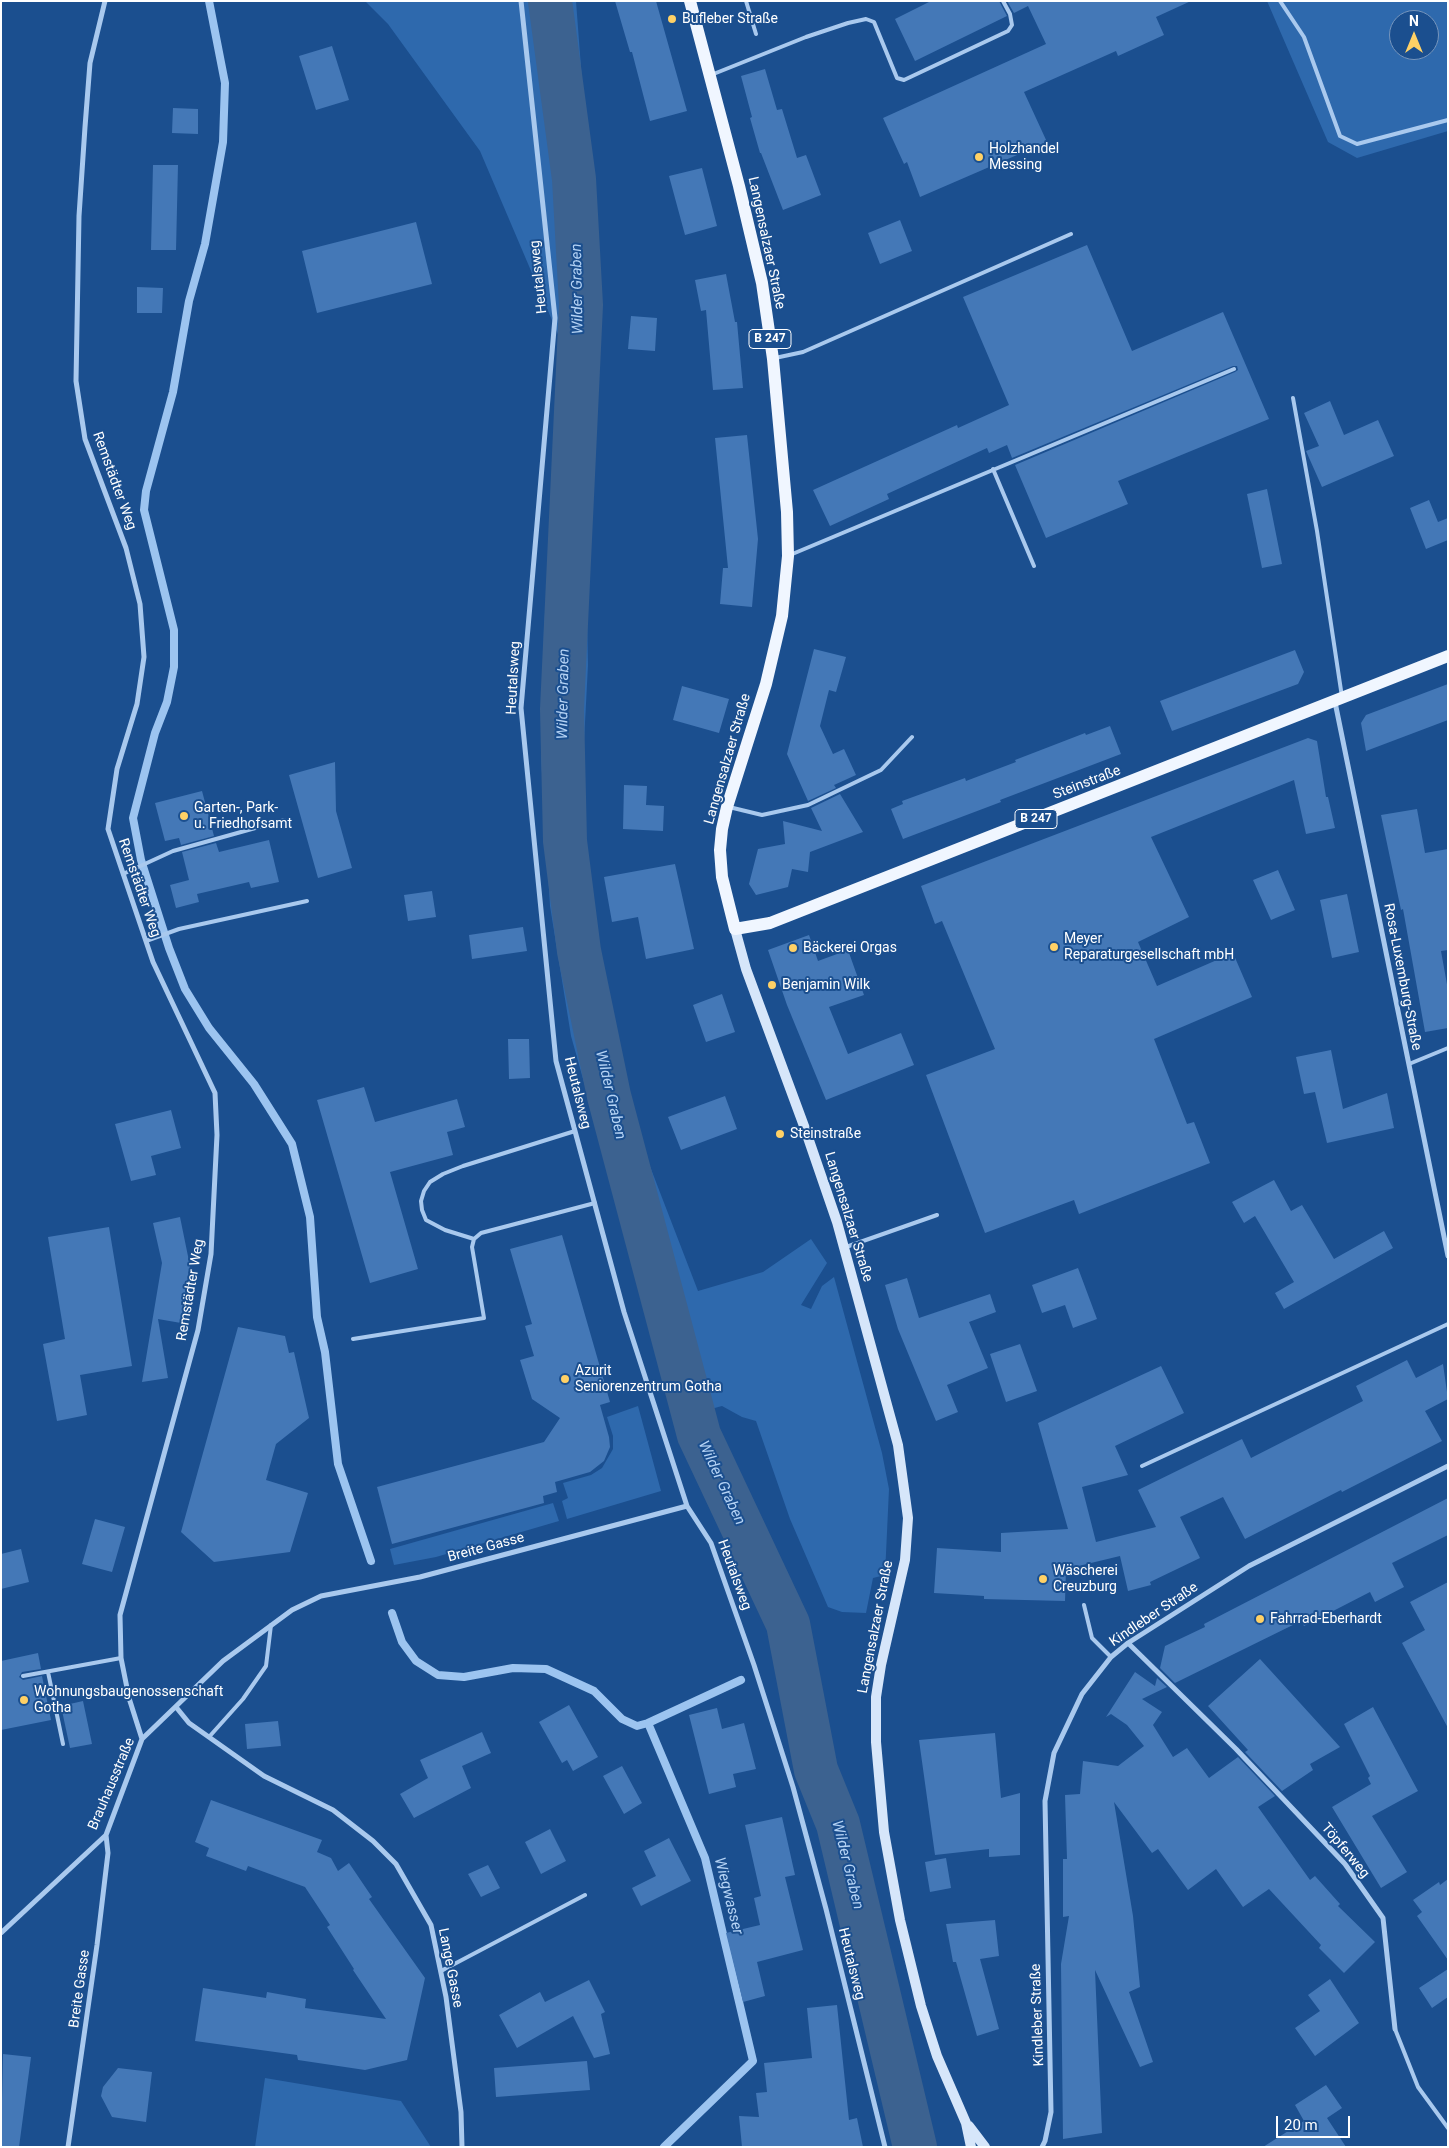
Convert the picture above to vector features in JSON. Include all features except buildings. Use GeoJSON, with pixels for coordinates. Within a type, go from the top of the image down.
{"type":"FeatureCollection","features":[{"type":"Feature","properties":{"kind":"main road","name":"Langensalzaer Straße"},"geometry":{"type":"LineString","coordinates":[[690,1],[740,186],[762,283],[773,359],[787,512],[788,556],[782,616],[766,684],[727,807],[722,829],[721,868],[727,903],[735,929]]}},
{"type":"Feature","properties":{"kind":"main road","name":"Steinstraße"},"geometry":{"type":"LineString","coordinates":[[735,929],[770,923],[1448,656]]}},
{"type":"Feature","properties":{"kind":"street","name":"Remstädter Weg"},"geometry":{"type":"LineString","coordinates":[[105,1],[90,63],[85,127],[79,216],[76,381],[85,439],[126,548],[138,594],[144,657],[137,704],[117,769],[108,829],[152,962],[215,1093],[217,1135],[211,1254],[198,1330],[120,1615],[121,1658],[129,1698],[142,1739]]}},
{"type":"Feature","properties":{"kind":"street","name":"Heutalsweg"},"geometry":{"type":"LineString","coordinates":[[520,1],[555,318],[521,708],[556,1061],[624,1312],[687,1506],[711,1543],[754,1666],[793,1787],[826,1909],[885,2147]]}},
{"type":"Feature","properties":{"kind":"street","name":"Rosa-Luxemburg-Straße"},"geometry":{"type":"LineString","coordinates":[[1339,700],[1408,1064],[1448,1256]]}},
{"type":"Feature","properties":{"kind":"street","name":"Langensalzaer Straße"},"geometry":{"type":"LineString","coordinates":[[735,929],[746,969],[837,1222],[898,1445],[908,1518],[905,1560],[880,1665],[876,1697],[876,1742],[884,1832],[900,1920],[921,2006],[937,2056],[966,2123],[971,2147]]}},
{"type":"Feature","properties":{"kind":"street","name":"Kindleber Straße"},"geometry":{"type":"LineString","coordinates":[[1042,2147],[1051,2112],[1045,1801],[1054,1753],[1082,1694],[1111,1657],[1128,1643],[1248,1566],[1448,1466]]}},
{"type":"Feature","properties":{"kind":"street","name":"Breite Gasse"},"geometry":{"type":"LineString","coordinates":[[292,1610],[321,1596],[420,1577],[687,1506]]}},
{"type":"Feature","properties":{"kind":"street","name":"Brauhausstraße"},"geometry":{"type":"LineString","coordinates":[[1,1933],[106,1835],[142,1739],[223,1661],[292,1610]]}},
{"type":"Feature","properties":{"kind":"street","name":"Töpferweg"},"geometry":{"type":"LineString","coordinates":[[1128,1643],[1236,1749],[1345,1864],[1383,1918],[1395,2029]]}},
{"type":"Feature","properties":{"kind":"street","name":"Lange Gasse"},"geometry":{"type":"LineString","coordinates":[[176,1707],[189,1723],[264,1776],[332,1810],[373,1841],[396,1864],[431,1925],[461,2112],[462,2147]]}},
{"type":"Feature","properties":{"kind":"street","name":"Breite Gasse"},"geometry":{"type":"LineString","coordinates":[[68,2147],[98,1945],[108,1853],[106,1835]]}},
{"type":"Feature","properties":{"kind":"street","name":"Langensalzaer Straße"},"geometry":{"type":"LineString","coordinates":[[966,2123],[985,2147]]}},
{"type":"Feature","properties":{"kind":"lane"},"geometry":{"type":"LineString","coordinates":[[746,1],[756,34]]}},
{"type":"Feature","properties":{"kind":"lane"},"geometry":{"type":"LineString","coordinates":[[710,76],[806,38],[848,23],[866,19],[874,22],[897,78],[904,80],[1008,31],[1012,25],[1010,14],[1003,1]]}},
{"type":"Feature","properties":{"kind":"lane"},"geometry":{"type":"LineString","coordinates":[[1280,1],[1304,37],[1340,136],[1357,144],[1448,120]]}},
{"type":"Feature","properties":{"kind":"lane"},"geometry":{"type":"LineString","coordinates":[[773,359],[803,352],[1071,234]]}},
{"type":"Feature","properties":{"kind":"lane"},"geometry":{"type":"LineString","coordinates":[[788,556],[1234,369]]}},
{"type":"Feature","properties":{"kind":"lane"},"geometry":{"type":"LineString","coordinates":[[1293,398],[1317,531],[1339,700]]}},
{"type":"Feature","properties":{"kind":"lane"},"geometry":{"type":"LineString","coordinates":[[994,469],[1034,566]]}},
{"type":"Feature","properties":{"kind":"lane"},"geometry":{"type":"LineString","coordinates":[[727,807],[762,815],[808,805],[880,770],[912,736]]}},
{"type":"Feature","properties":{"kind":"lane"},"geometry":{"type":"LineString","coordinates":[[123,874],[156,861],[173,851],[284,820]]}},
{"type":"Feature","properties":{"kind":"lane"},"geometry":{"type":"LineString","coordinates":[[146,941],[179,929],[306,901]]}},
{"type":"Feature","properties":{"kind":"lane"},"geometry":{"type":"LineString","coordinates":[[1408,1064],[1448,1048]]}},
{"type":"Feature","properties":{"kind":"lane"},"geometry":{"type":"LineString","coordinates":[[474,1239],[445,1230],[426,1220],[421,1201],[424,1191],[430,1182],[443,1174],[463,1166],[575,1131]]}},
{"type":"Feature","properties":{"kind":"lane"},"geometry":{"type":"LineString","coordinates":[[353,1339],[484,1318],[472,1247],[474,1239],[481,1233],[594,1203]]}},
{"type":"Feature","properties":{"kind":"lane"},"geometry":{"type":"LineString","coordinates":[[844,1248],[937,1215]]}},
{"type":"Feature","properties":{"kind":"lane"},"geometry":{"type":"LineString","coordinates":[[1142,1466],[1448,1324]]}},
{"type":"Feature","properties":{"kind":"lane"},"geometry":{"type":"LineString","coordinates":[[1084,1606],[1092,1638],[1111,1657]]}},
{"type":"Feature","properties":{"kind":"lane"},"geometry":{"type":"LineString","coordinates":[[209,1737],[243,1699],[266,1666],[271,1625]]}},
{"type":"Feature","properties":{"kind":"lane"},"geometry":{"type":"LineString","coordinates":[[23,1676],[121,1658]]}},
{"type":"Feature","properties":{"kind":"lane"},"geometry":{"type":"LineString","coordinates":[[48,1672],[63,1744]]}},
{"type":"Feature","properties":{"kind":"lane"},"geometry":{"type":"LineString","coordinates":[[440,1972],[586,1894]]}},
{"type":"Feature","properties":{"kind":"lane","name":"Töpferweg"},"geometry":{"type":"LineString","coordinates":[[1395,2029],[1418,2087],[1448,2128]]}},
{"type":"Feature","properties":{"kind":"shaded area"},"geometry":{"type":"Polygon","coordinates":[[[365,1],[576,1],[583,94],[589,287],[586,570],[588,665],[579,839],[592,941],[619,1086],[698,1291],[763,1272],[811,1239],[827,1263],[801,1305],[811,1309],[822,1286],[834,1277],[882,1453],[889,1489],[885,1575],[873,1578],[866,1613],[842,1612],[828,1607],[790,1519],[756,1421],[742,1417],[722,1406],[678,1418],[571,1036],[550,906],[541,758],[544,628],[551,521],[566,353],[480,151],[388,24],[365,1]]]}},
{"type":"Feature","properties":{"kind":"shaded area"},"geometry":{"type":"Polygon","coordinates":[[[1267,1],[1448,1],[1448,131],[1357,158],[1328,142],[1267,1]]]}},
{"type":"Feature","properties":{"kind":"shaded area"},"geometry":{"type":"Polygon","coordinates":[[[638,1406],[661,1491],[567,1519],[562,1501],[568,1498],[563,1483],[591,1475],[602,1468],[613,1449],[613,1436],[607,1417],[638,1406]]]}},
{"type":"Feature","properties":{"kind":"shaded area"},"geometry":{"type":"Polygon","coordinates":[[[553,1503],[559,1521],[436,1557],[394,1565],[390,1549],[553,1503]]]}},
{"type":"Feature","properties":{"kind":"shaded area"},"geometry":{"type":"Polygon","coordinates":[[[265,2078],[401,2101],[431,2147],[255,2147],[265,2078]]]}},
{"type":"Feature","properties":{"kind":"waterway"},"geometry":{"type":"LineString","coordinates":[[209,1],[225,83],[223,142],[205,244],[189,301],[173,392],[146,491],[144,510],[174,630],[174,667],[167,702],[155,733],[133,818],[141,860],[169,948],[185,989],[209,1028],[254,1084],[292,1144],[310,1217],[317,1317],[325,1352],[338,1464],[371,1561]]}},
{"type":"Feature","properties":{"kind":"waterway","name":"Wilder Graben"},"geometry":{"type":"LineString","coordinates":[[550,1],[574,179],[581,305],[562,709],[565,841],[579,951],[609,1096],[699,1435],[788,1624],[816,1770],[838,1824],[915,2147]]}},
{"type":"Feature","properties":{"kind":"waterway"},"geometry":{"type":"LineString","coordinates":[[392,1613],[402,1642],[416,1661],[438,1675],[464,1677],[513,1668],[546,1669],[594,1691],[622,1719],[637,1726],[648,1723]]}},
{"type":"Feature","properties":{"kind":"waterway","name":"Wiegwasser"},"geometry":{"type":"LineString","coordinates":[[664,2147],[753,2061],[705,1858],[648,1723],[741,1680]]}},
{"type":"Feature","properties":{"kind":"place","name":"Bufleber Straße"},"geometry":{"type":"Point","coordinates":[672,19]}},
{"type":"Feature","properties":{"kind":"place","name":"Holzhandel Messing"},"geometry":{"type":"Point","coordinates":[979,157]}},
{"type":"Feature","properties":{"kind":"place","name":"Garten-, Park- u. Friedhofsamt"},"geometry":{"type":"Point","coordinates":[184,816]}},
{"type":"Feature","properties":{"kind":"place","name":"Meyer Reparaturgesellschaft mbH"},"geometry":{"type":"Point","coordinates":[1054,947]}},
{"type":"Feature","properties":{"kind":"place","name":"Bäckerei Orgas"},"geometry":{"type":"Point","coordinates":[793,948]}},
{"type":"Feature","properties":{"kind":"place","name":"Benjamin Wilk"},"geometry":{"type":"Point","coordinates":[772,985]}},
{"type":"Feature","properties":{"kind":"place","name":"Steinstraße"},"geometry":{"type":"Point","coordinates":[780,1134]}},
{"type":"Feature","properties":{"kind":"place","name":"Azurit Seniorenzentrum Gotha"},"geometry":{"type":"Point","coordinates":[565,1379]}},
{"type":"Feature","properties":{"kind":"place","name":"Wäscherei Creuzburg"},"geometry":{"type":"Point","coordinates":[1043,1579]}},
{"type":"Feature","properties":{"kind":"place","name":"Fahrrad-Eberhardt"},"geometry":{"type":"Point","coordinates":[1260,1619]}},
{"type":"Feature","properties":{"kind":"place","name":"Wohnungsbaugenossenschaft Gotha"},"geometry":{"type":"Point","coordinates":[24,1700]}}]}
